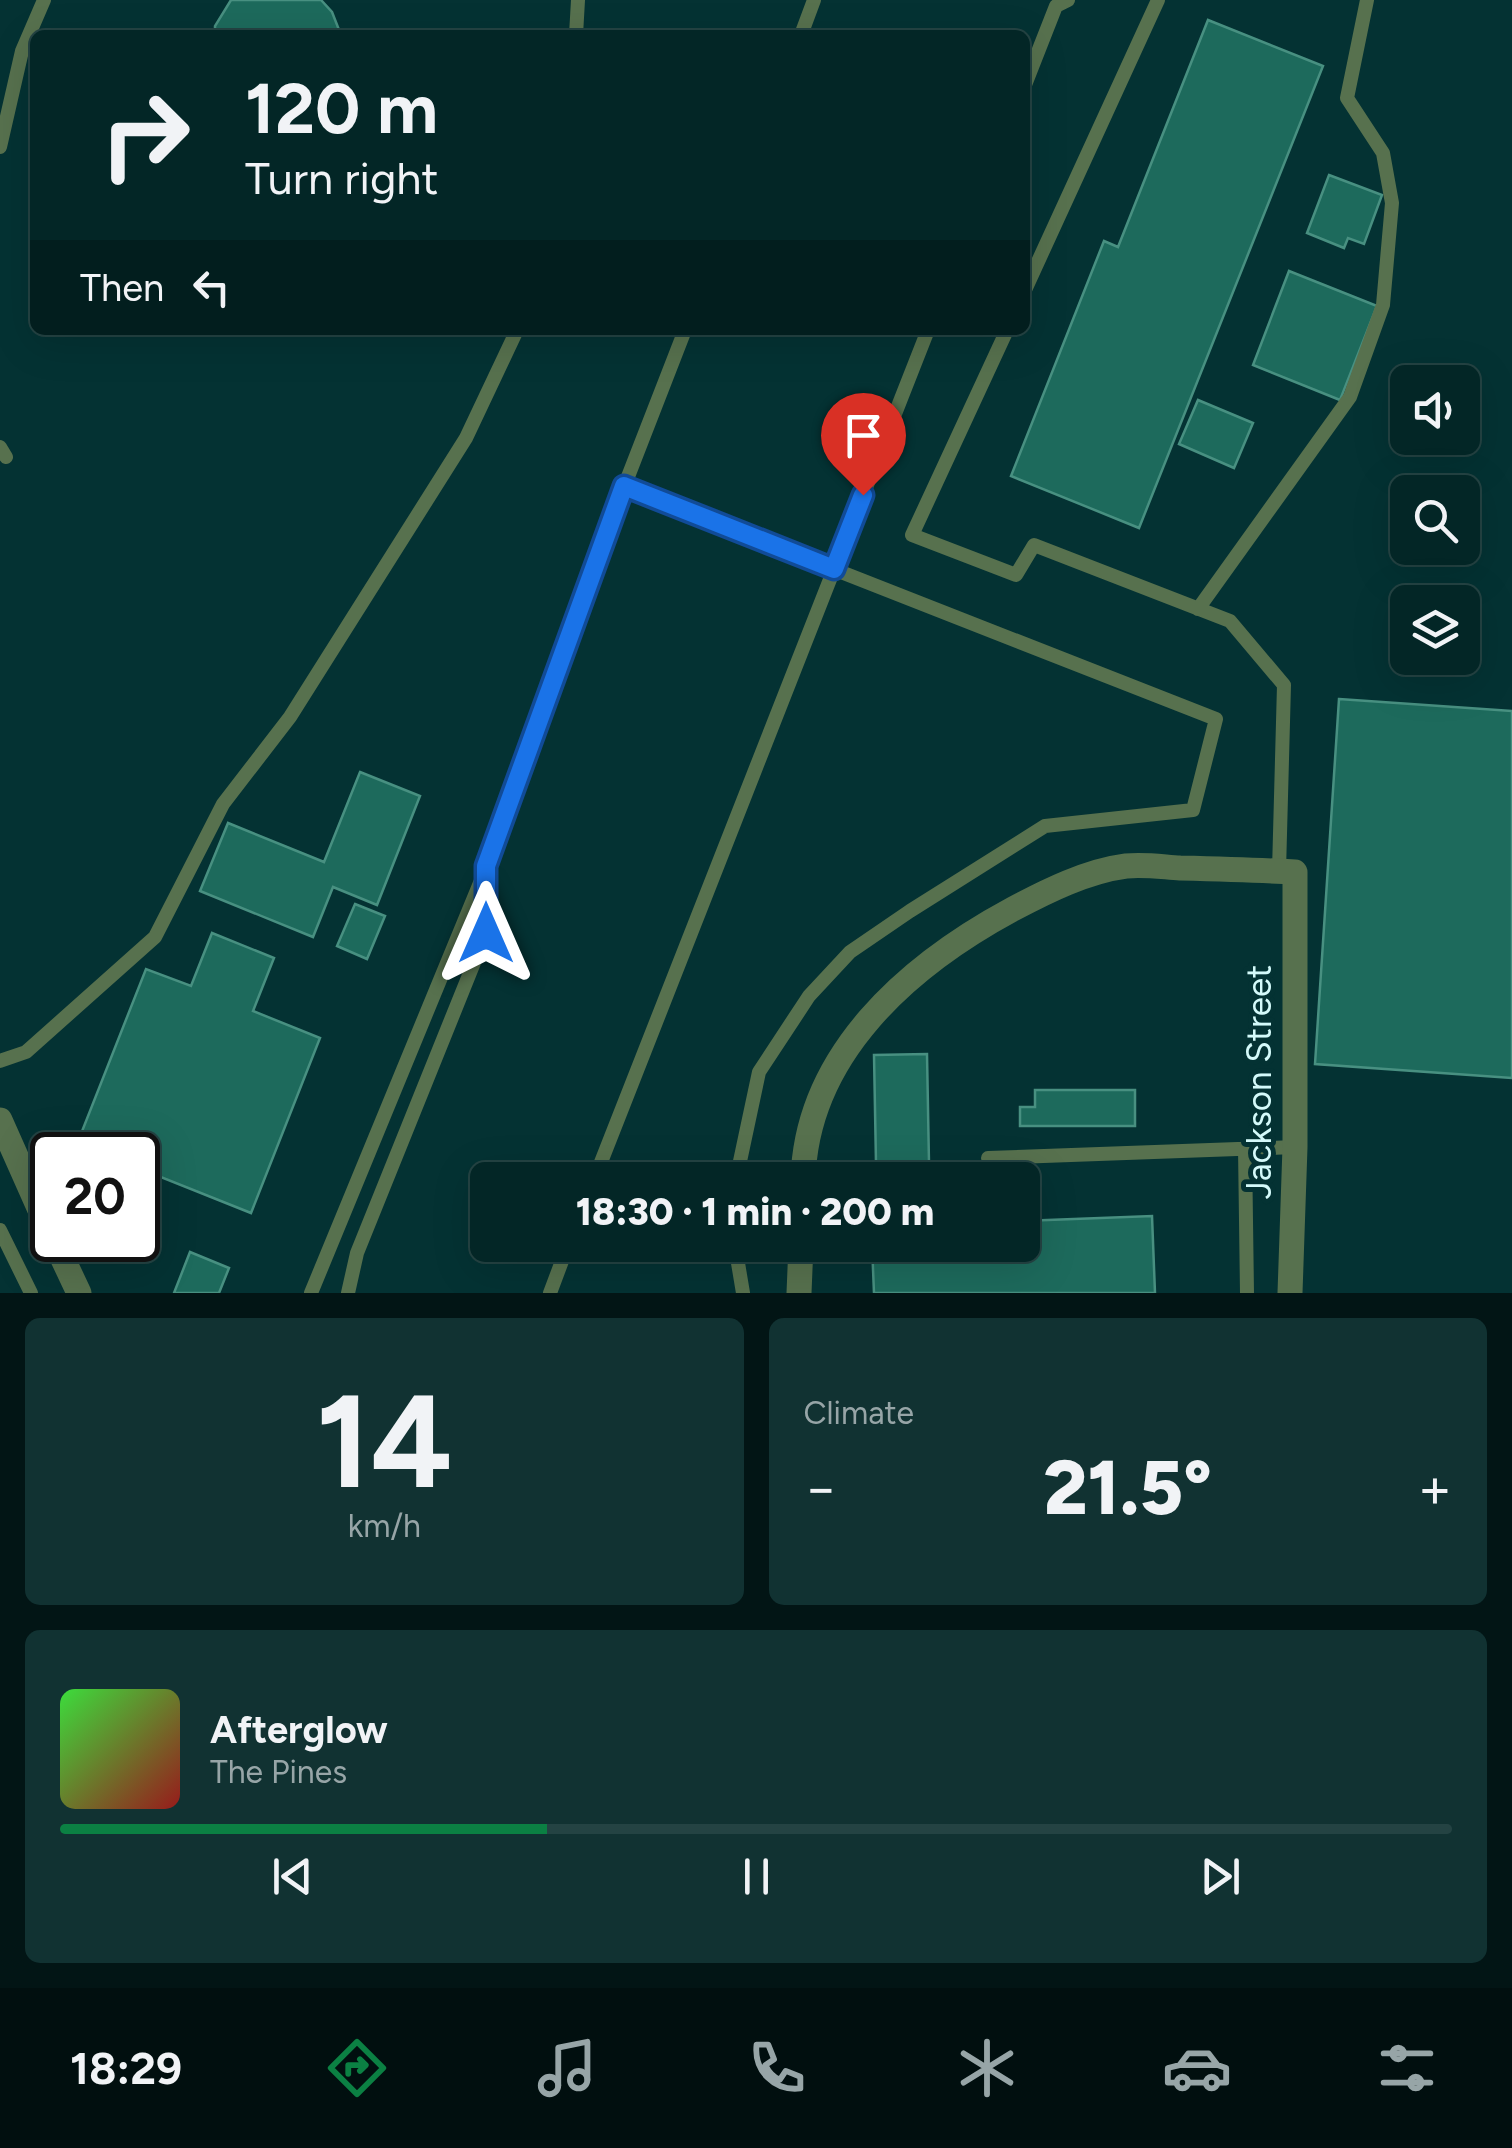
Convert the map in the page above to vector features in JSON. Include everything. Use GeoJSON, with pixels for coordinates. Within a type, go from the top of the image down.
{"type":"FeatureCollection","features":[{"type":"Feature","properties":{"kind":"street"},"geometry":{"type":"LineString","coordinates":[[803,1162],[819,1096],[863,1027],[891,996],[950,946],[985,924],[1079,878],[1127,866],[1287,872]]}},
{"type":"Feature","properties":{"kind":"street","name":"Jackson Street"},"geometry":{"type":"LineString","coordinates":[[1287,872],[1295,1147],[1290,1293]]}},
{"type":"Feature","properties":{"kind":"street"},"geometry":{"type":"LineString","coordinates":[[0,1120],[30,1187]]}},
{"type":"Feature","properties":{"kind":"street"},"geometry":{"type":"LineString","coordinates":[[64,1262],[79,1293]]}},
{"type":"Feature","properties":{"kind":"street"},"geometry":{"type":"LineString","coordinates":[[800,1293],[801,1262]]}},
{"type":"Feature","properties":{"kind":"lane"},"geometry":{"type":"LineString","coordinates":[[31,30],[44,0]]}},
{"type":"Feature","properties":{"kind":"lane"},"geometry":{"type":"LineString","coordinates":[[576,30],[578,0]]}},
{"type":"Feature","properties":{"kind":"lane"},"geometry":{"type":"LineString","coordinates":[[802,30],[814,0]]}},
{"type":"Feature","properties":{"kind":"lane"},"geometry":{"type":"LineString","coordinates":[[1030,72],[1056,6],[1068,0]]}},
{"type":"Feature","properties":{"kind":"lane"},"geometry":{"type":"LineString","coordinates":[[1030,279],[1158,0]]}},
{"type":"Feature","properties":{"kind":"lane"},"geometry":{"type":"LineString","coordinates":[[1198,609],[1350,398],[1382,305],[1392,203],[1383,153],[1347,98],[1367,0]]}},
{"type":"Feature","properties":{"kind":"lane"},"geometry":{"type":"LineString","coordinates":[[0,146],[30,32]]}},
{"type":"Feature","properties":{"kind":"lane"},"geometry":{"type":"LineString","coordinates":[[0,1062],[26,1052],[155,938],[223,804],[290,717],[466,438],[514,335]]}},
{"type":"Feature","properties":{"kind":"lane"},"geometry":{"type":"LineString","coordinates":[[311,1293],[486,866],[683,335]]}},
{"type":"Feature","properties":{"kind":"lane"},"geometry":{"type":"LineString","coordinates":[[601,1162],[926,335]]}},
{"type":"Feature","properties":{"kind":"lane"},"geometry":{"type":"LineString","coordinates":[[1004,335],[912,534],[1016,574],[1034,545],[1230,621],[1284,685],[1287,872]]}},
{"type":"Feature","properties":{"kind":"lane"},"geometry":{"type":"LineString","coordinates":[[624,486],[1216,719],[1193,810],[1045,826],[850,952],[809,996],[760,1072],[740,1162]]}},
{"type":"Feature","properties":{"kind":"lane"},"geometry":{"type":"LineString","coordinates":[[348,1293],[357,1254],[486,933],[486,866]]}},
{"type":"Feature","properties":{"kind":"lane"},"geometry":{"type":"LineString","coordinates":[[988,1158],[1295,1147]]}},
{"type":"Feature","properties":{"kind":"lane"},"geometry":{"type":"LineString","coordinates":[[1245,1148],[1247,1293]]}},
{"type":"Feature","properties":{"kind":"lane"},"geometry":{"type":"LineString","coordinates":[[0,1230],[31,1293]]}},
{"type":"Feature","properties":{"kind":"lane"},"geometry":{"type":"LineString","coordinates":[[550,1293],[562,1262]]}},
{"type":"Feature","properties":{"kind":"lane"},"geometry":{"type":"LineString","coordinates":[[738,1262],[743,1293]]}},
{"type":"Feature","properties":{"kind":"building"},"geometry":{"type":"Polygon","coordinates":[[[231,0],[321,0],[332,12],[339,30],[215,30],[231,0]]]}},
{"type":"Feature","properties":{"kind":"building"},"geometry":{"type":"Polygon","coordinates":[[[1208,20],[1323,66],[1139,528],[1011,476],[1104,241],[1118,247],[1208,20]]]}},
{"type":"Feature","properties":{"kind":"building"},"geometry":{"type":"Polygon","coordinates":[[[1329,175],[1382,195],[1364,244],[1348,238],[1344,248],[1307,233],[1329,175]]]}},
{"type":"Feature","properties":{"kind":"building"},"geometry":{"type":"Polygon","coordinates":[[[1289,271],[1377,306],[1340,400],[1253,365],[1289,271]]]}},
{"type":"Feature","properties":{"kind":"building"},"geometry":{"type":"Polygon","coordinates":[[[1198,400],[1253,423],[1234,468],[1179,444],[1198,400]]]}},
{"type":"Feature","properties":{"kind":"building"},"geometry":{"type":"Polygon","coordinates":[[[1339,699],[1512,711],[1512,1078],[1315,1064],[1339,699]]]}},
{"type":"Feature","properties":{"kind":"building"},"geometry":{"type":"Polygon","coordinates":[[[360,772],[420,796],[377,905],[333,887],[313,937],[200,891],[228,823],[324,862],[360,772]]]}},
{"type":"Feature","properties":{"kind":"building"},"geometry":{"type":"Polygon","coordinates":[[[355,904],[385,916],[367,959],[337,946],[355,904]]]}},
{"type":"Feature","properties":{"kind":"building"},"geometry":{"type":"Polygon","coordinates":[[[212,933],[274,958],[253,1011],[320,1038],[251,1213],[160,1177],[160,1132],[82,1132],[146,969],[191,986],[212,933]]]}},
{"type":"Feature","properties":{"kind":"building"},"geometry":{"type":"Polygon","coordinates":[[[927,1054],[929,1162],[876,1162],[874,1055],[927,1054]]]}},
{"type":"Feature","properties":{"kind":"building"},"geometry":{"type":"Polygon","coordinates":[[[1035,1090],[1135,1090],[1135,1126],[1020,1126],[1020,1107],[1035,1107],[1035,1090]]]}},
{"type":"Feature","properties":{"kind":"building"},"geometry":{"type":"Polygon","coordinates":[[[1152,1216],[1155,1293],[874,1293],[873,1262],[1040,1262],[1040,1220],[1152,1216]]]}},
{"type":"Feature","properties":{"kind":"building"},"geometry":{"type":"Polygon","coordinates":[[[190,1252],[229,1268],[219,1293],[174,1293],[190,1252]]]}},
{"type":"Feature","properties":{"kind":"route"},"geometry":{"type":"LineString","coordinates":[[486,933],[486,866],[624,486],[834,569],[863,495]]}}]}
